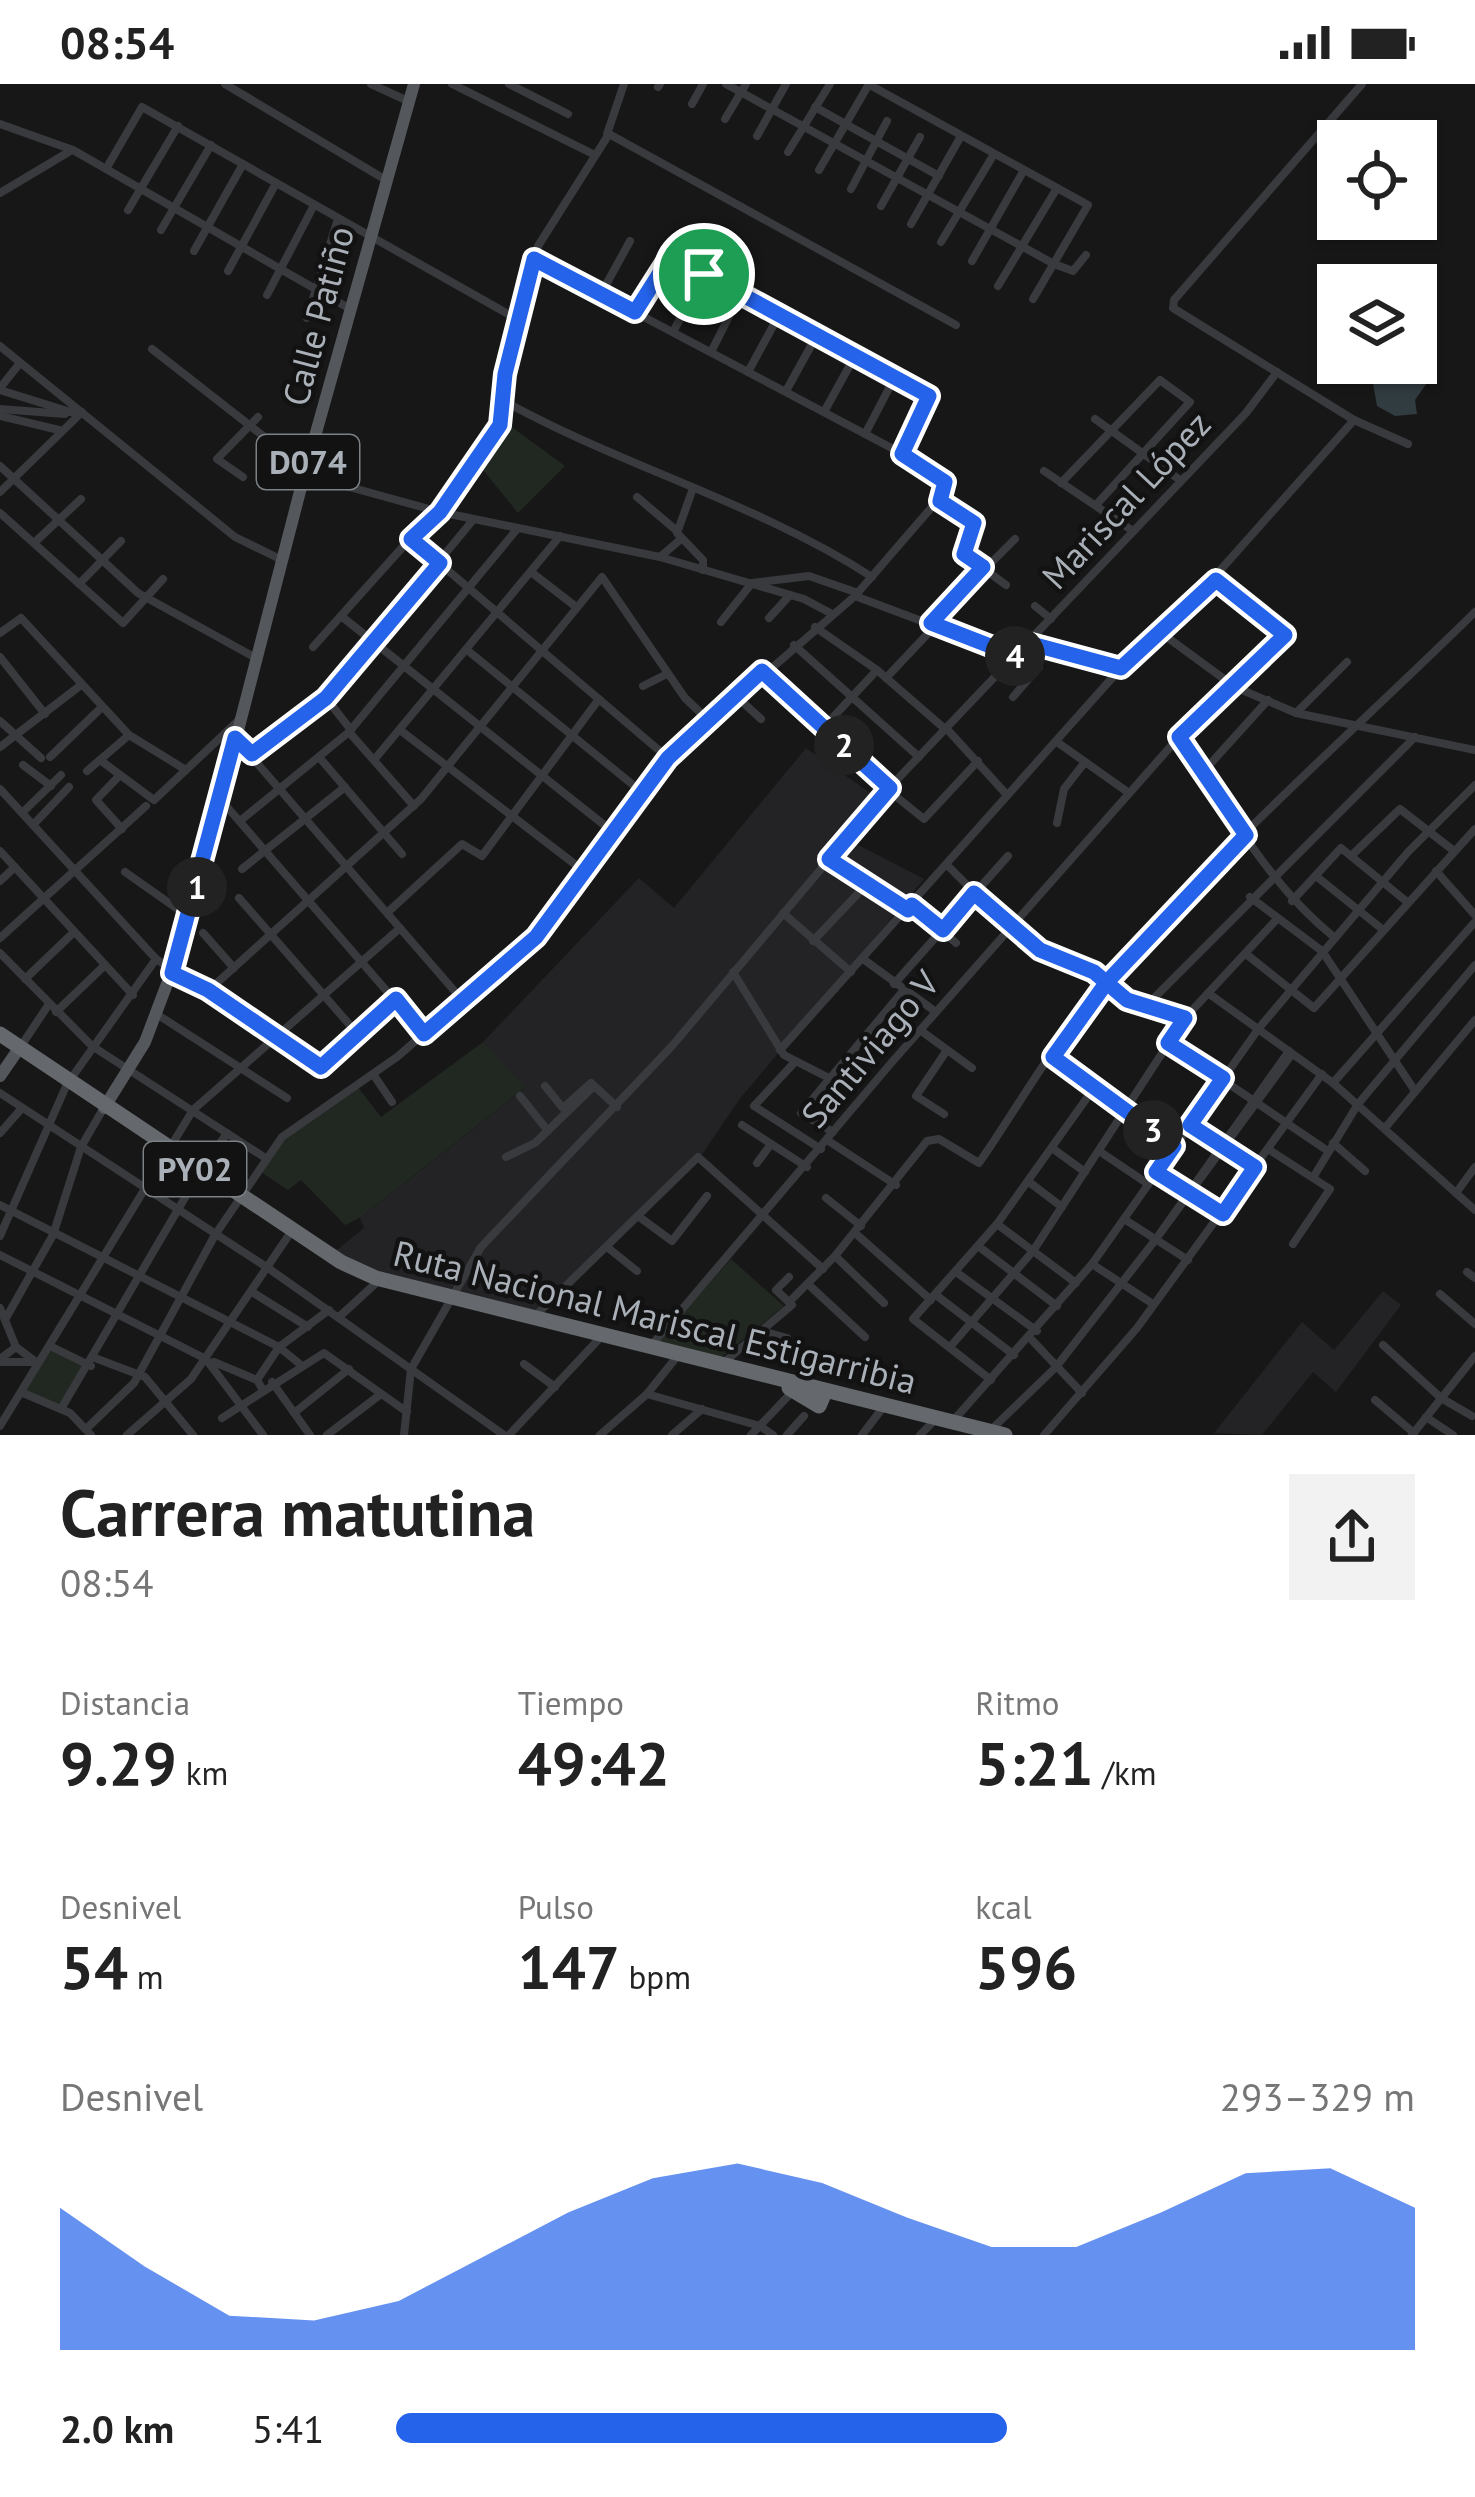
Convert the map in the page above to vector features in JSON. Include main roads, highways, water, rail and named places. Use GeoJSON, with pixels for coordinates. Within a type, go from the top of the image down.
{"type":"FeatureCollection","features":[{"type":"Feature","properties":{"kind":"highway","name":"Ruta Nacional Mariscal Estigarribia"},"geometry":{"type":"LineString","coordinates":[[0,1037],[375,1284],[533,1318],[956,1429],[993,1434]]}},
{"type":"Feature","properties":{"kind":"highway","name":"Ruta Nacional Mariscal Estigarribia"},"geometry":{"type":"LineString","coordinates":[[291,1231],[362,1273],[450,1301],[956,1429]]}},
{"type":"Feature","properties":{"kind":"main road","name":"Calle Patiño"},"geometry":{"type":"LineString","coordinates":[[105,1106],[158,1015],[189,917],[305,472],[414,84]]}},
{"type":"Feature","properties":{"kind":"main road"},"geometry":{"type":"LineString","coordinates":[[0,1076],[18,1049]]}}]}
